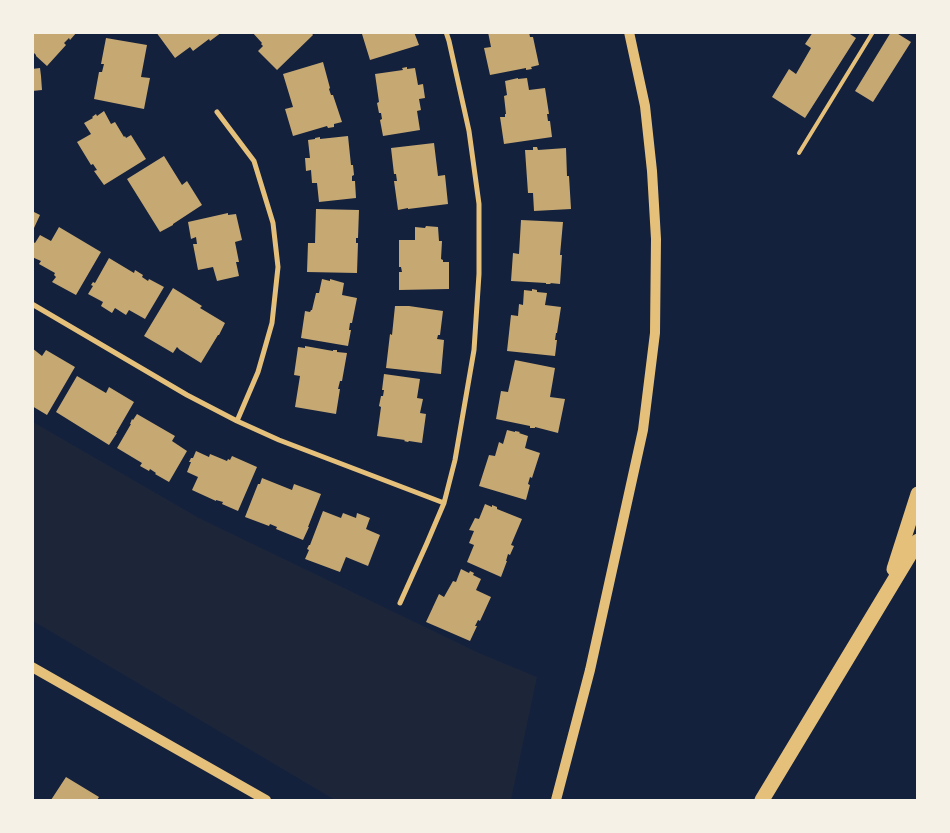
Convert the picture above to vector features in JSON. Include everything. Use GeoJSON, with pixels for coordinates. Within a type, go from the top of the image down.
{"type":"FeatureCollection","features":[{"type":"Feature","properties":{"kind":"highway"},"geometry":{"type":"LineString","coordinates":[[887,594],[918,494]]}},
{"type":"Feature","properties":{"kind":"highway"},"geometry":{"type":"LineString","coordinates":[[762,800],[918,541]]}},
{"type":"Feature","properties":{"kind":"main road"},"geometry":{"type":"LineString","coordinates":[[556,800],[590,670],[643,430],[655,333],[656,239],[652,171],[645,106],[629,32]]}},
{"type":"Feature","properties":{"kind":"main road"},"geometry":{"type":"LineString","coordinates":[[32,667],[266,800]]}},
{"type":"Feature","properties":{"kind":"street"},"geometry":{"type":"LineString","coordinates":[[400,603],[444,503],[455,460],[474,350],[479,274],[479,204],[469,131],[446,32]]}},
{"type":"Feature","properties":{"kind":"street"},"geometry":{"type":"LineString","coordinates":[[217,112],[254,161],[272,223],[278,267],[272,322],[258,372],[237,421]]}},
{"type":"Feature","properties":{"kind":"street"},"geometry":{"type":"LineString","coordinates":[[32,304],[187,395],[237,421],[279,440],[444,503]]}},
{"type":"Feature","properties":{"kind":"lane"},"geometry":{"type":"LineString","coordinates":[[799,152],[873,32]]}},
{"type":"Feature","properties":{"kind":"shaded area"},"geometry":{"type":"Polygon","coordinates":[[[33,422],[199,518],[479,653],[537,677],[511,800],[335,800],[33,621],[33,422]]]}},
{"type":"Feature","properties":{"kind":"building"},"geometry":{"type":"Polygon","coordinates":[[[32,32],[77,32],[70,40],[69,38],[64,43],[66,45],[47,66],[32,51],[32,32]]]}},
{"type":"Feature","properties":{"kind":"building"},"geometry":{"type":"Polygon","coordinates":[[[156,32],[222,32],[193,51],[190,47],[175,58],[156,32]]]}},
{"type":"Feature","properties":{"kind":"building"},"geometry":{"type":"Polygon","coordinates":[[[252,32],[311,32],[313,35],[277,70],[258,51],[263,46],[252,32]]]}},
{"type":"Feature","properties":{"kind":"building"},"geometry":{"type":"Polygon","coordinates":[[[364,32],[414,32],[419,45],[370,60],[362,34],[364,32]]]}},
{"type":"Feature","properties":{"kind":"building"},"geometry":{"type":"Polygon","coordinates":[[[488,32],[529,32],[530,37],[533,37],[539,65],[531,67],[532,69],[526,70],[526,68],[490,75],[484,48],[491,47],[488,32]]]}},
{"type":"Feature","properties":{"kind":"building"},"geometry":{"type":"Polygon","coordinates":[[[813,32],[847,32],[856,38],[805,118],[772,97],[789,69],[796,74],[811,48],[805,44],[813,32]]]}},
{"type":"Feature","properties":{"kind":"building"},"geometry":{"type":"Polygon","coordinates":[[[891,32],[895,32],[911,42],[873,102],[855,91],[891,32]]]}},
{"type":"Feature","properties":{"kind":"building"},"geometry":{"type":"Polygon","coordinates":[[[106,38],[147,45],[141,77],[150,78],[144,109],[94,99],[99,72],[102,72],[104,64],[101,64],[106,38]]]}},
{"type":"Feature","properties":{"kind":"building"},"geometry":{"type":"Polygon","coordinates":[[[323,62],[329,89],[331,95],[333,95],[342,122],[334,124],[334,127],[328,128],[327,126],[293,136],[285,109],[293,107],[283,74],[323,62]]]}},
{"type":"Feature","properties":{"kind":"building"},"geometry":{"type":"Polygon","coordinates":[[[407,67],[407,69],[415,68],[418,85],[423,84],[425,98],[419,99],[421,110],[417,111],[420,130],[383,136],[380,120],[382,119],[381,113],[379,113],[377,103],[379,102],[375,74],[403,70],[402,68],[407,67]]]}},
{"type":"Feature","properties":{"kind":"building"},"geometry":{"type":"Polygon","coordinates":[[[40,68],[42,90],[32,91],[32,69],[40,68]]]}},
{"type":"Feature","properties":{"kind":"building"},"geometry":{"type":"Polygon","coordinates":[[[527,78],[529,90],[545,88],[549,114],[547,114],[548,121],[550,121],[552,137],[504,144],[500,117],[505,117],[506,114],[504,96],[507,95],[505,81],[527,78]]]}},
{"type":"Feature","properties":{"kind":"building"},"geometry":{"type":"Polygon","coordinates":[[[104,111],[111,124],[115,122],[124,137],[126,138],[131,135],[146,159],[104,185],[94,171],[97,170],[93,164],[91,165],[77,142],[91,134],[84,123],[96,114],[97,116],[104,111]]]}},
{"type":"Feature","properties":{"kind":"building"},"geometry":{"type":"Polygon","coordinates":[[[348,136],[354,175],[352,176],[352,181],[355,181],[356,198],[319,202],[317,183],[312,183],[311,170],[306,171],[305,158],[310,158],[308,140],[320,137],[320,139],[348,136]]]}},
{"type":"Feature","properties":{"kind":"building"},"geometry":{"type":"Polygon","coordinates":[[[434,143],[438,176],[445,175],[448,204],[398,210],[394,181],[397,181],[396,174],[394,174],[391,148],[434,143]]]}},
{"type":"Feature","properties":{"kind":"building"},"geometry":{"type":"Polygon","coordinates":[[[533,147],[537,147],[538,150],[566,148],[571,209],[534,211],[533,193],[528,193],[525,150],[533,150],[533,147]]]}},
{"type":"Feature","properties":{"kind":"building"},"geometry":{"type":"Polygon","coordinates":[[[164,156],[182,185],[187,181],[202,205],[160,232],[127,179],[164,156]]]}},
{"type":"Feature","properties":{"kind":"building"},"geometry":{"type":"Polygon","coordinates":[[[316,209],[359,210],[358,238],[356,238],[356,243],[358,243],[357,273],[307,272],[308,243],[315,243],[316,209]]]}},
{"type":"Feature","properties":{"kind":"building"},"geometry":{"type":"Polygon","coordinates":[[[32,211],[40,215],[34,228],[32,228],[32,211]]]}},
{"type":"Feature","properties":{"kind":"building"},"geometry":{"type":"Polygon","coordinates":[[[228,213],[228,215],[236,214],[242,240],[235,242],[239,262],[236,262],[239,276],[217,281],[213,267],[198,270],[193,244],[197,244],[196,237],[191,239],[188,222],[228,213]]]}},
{"type":"Feature","properties":{"kind":"building"},"geometry":{"type":"Polygon","coordinates":[[[521,220],[563,222],[560,284],[511,281],[513,253],[519,254],[521,220]]]}},
{"type":"Feature","properties":{"kind":"building"},"geometry":{"type":"Polygon","coordinates":[[[426,226],[438,227],[439,241],[442,241],[441,259],[443,262],[449,262],[449,289],[399,290],[399,272],[402,272],[401,267],[399,267],[399,240],[415,240],[415,227],[425,228],[426,226]]]}},
{"type":"Feature","properties":{"kind":"building"},"geometry":{"type":"Polygon","coordinates":[[[59,227],[101,252],[76,295],[52,282],[56,277],[55,273],[39,264],[41,261],[32,257],[32,243],[35,243],[40,235],[51,241],[59,227]]]}},
{"type":"Feature","properties":{"kind":"building"},"geometry":{"type":"Polygon","coordinates":[[[109,258],[134,273],[135,270],[148,281],[149,279],[164,287],[145,319],[129,310],[126,315],[115,308],[112,313],[101,306],[103,302],[88,294],[93,286],[91,285],[93,282],[95,283],[109,258]]]}},
{"type":"Feature","properties":{"kind":"building"},"geometry":{"type":"Polygon","coordinates":[[[322,279],[344,283],[342,295],[357,298],[352,323],[350,323],[349,330],[351,330],[348,346],[301,338],[305,311],[310,312],[312,310],[322,279]]]}},
{"type":"Feature","properties":{"kind":"building"},"geometry":{"type":"Polygon","coordinates":[[[173,288],[202,306],[200,308],[225,323],[201,363],[177,347],[173,353],[144,336],[173,288]]]}},
{"type":"Feature","properties":{"kind":"building"},"geometry":{"type":"Polygon","coordinates":[[[532,289],[537,290],[537,292],[547,293],[545,305],[561,307],[555,340],[557,340],[555,356],[507,351],[511,315],[518,316],[519,304],[523,305],[524,290],[532,291],[532,289]]]}},
{"type":"Feature","properties":{"kind":"building"},"geometry":{"type":"Polygon","coordinates":[[[395,306],[443,311],[440,335],[438,335],[437,339],[444,340],[441,374],[386,368],[395,306]]]}},
{"type":"Feature","properties":{"kind":"building"},"geometry":{"type":"Polygon","coordinates":[[[305,346],[347,353],[342,381],[340,381],[338,389],[340,389],[336,414],[295,407],[300,376],[294,375],[298,347],[305,348],[305,346]]]}},
{"type":"Feature","properties":{"kind":"building"},"geometry":{"type":"Polygon","coordinates":[[[32,348],[42,356],[46,350],[75,367],[47,415],[32,406],[32,348]]]}},
{"type":"Feature","properties":{"kind":"building"},"geometry":{"type":"Polygon","coordinates":[[[515,360],[555,368],[550,397],[565,399],[558,433],[496,419],[501,391],[508,392],[515,360]]]}},
{"type":"Feature","properties":{"kind":"building"},"geometry":{"type":"Polygon","coordinates":[[[384,374],[420,379],[417,398],[423,399],[420,413],[426,414],[422,443],[377,436],[381,407],[379,406],[384,390],[382,390],[384,374]]]}},
{"type":"Feature","properties":{"kind":"building"},"geometry":{"type":"Polygon","coordinates":[[[77,376],[106,393],[109,387],[134,402],[109,445],[56,412],[77,376]]]}},
{"type":"Feature","properties":{"kind":"building"},"geometry":{"type":"Polygon","coordinates":[[[137,414],[175,436],[172,441],[187,451],[169,482],[150,469],[149,471],[140,466],[142,463],[117,448],[132,419],[137,414]]]}},
{"type":"Feature","properties":{"kind":"building"},"geometry":{"type":"Polygon","coordinates":[[[507,430],[520,432],[528,436],[525,448],[540,453],[532,478],[530,477],[526,500],[479,486],[489,455],[495,456],[499,442],[503,444],[507,430]]]}},
{"type":"Feature","properties":{"kind":"building"},"geometry":{"type":"Polygon","coordinates":[[[196,451],[209,457],[210,454],[227,461],[232,456],[257,467],[238,511],[222,504],[223,502],[216,501],[192,490],[198,477],[187,472],[191,462],[189,462],[196,451]]]}},
{"type":"Feature","properties":{"kind":"building"},"geometry":{"type":"Polygon","coordinates":[[[262,478],[292,490],[294,484],[321,494],[303,540],[276,529],[277,527],[270,524],[269,526],[245,517],[262,478]]]}},
{"type":"Feature","properties":{"kind":"building"},"geometry":{"type":"Polygon","coordinates":[[[485,504],[497,507],[497,509],[522,519],[511,545],[514,546],[510,555],[508,554],[501,577],[467,562],[474,545],[469,543],[474,531],[469,530],[475,518],[479,519],[485,504]]]}},
{"type":"Feature","properties":{"kind":"building"},"geometry":{"type":"Polygon","coordinates":[[[323,511],[341,518],[343,513],[356,518],[357,513],[370,518],[366,529],[380,535],[368,566],[346,557],[340,572],[305,559],[309,550],[307,549],[323,511]]]}},
{"type":"Feature","properties":{"kind":"building"},"geometry":{"type":"Polygon","coordinates":[[[461,569],[474,573],[473,575],[481,579],[476,590],[491,597],[480,621],[478,620],[475,626],[477,626],[470,641],[426,622],[439,594],[444,597],[453,581],[456,582],[461,569]]]}},
{"type":"Feature","properties":{"kind":"building"},"geometry":{"type":"Polygon","coordinates":[[[66,777],[99,797],[97,800],[51,800],[66,777]]]}}]}
